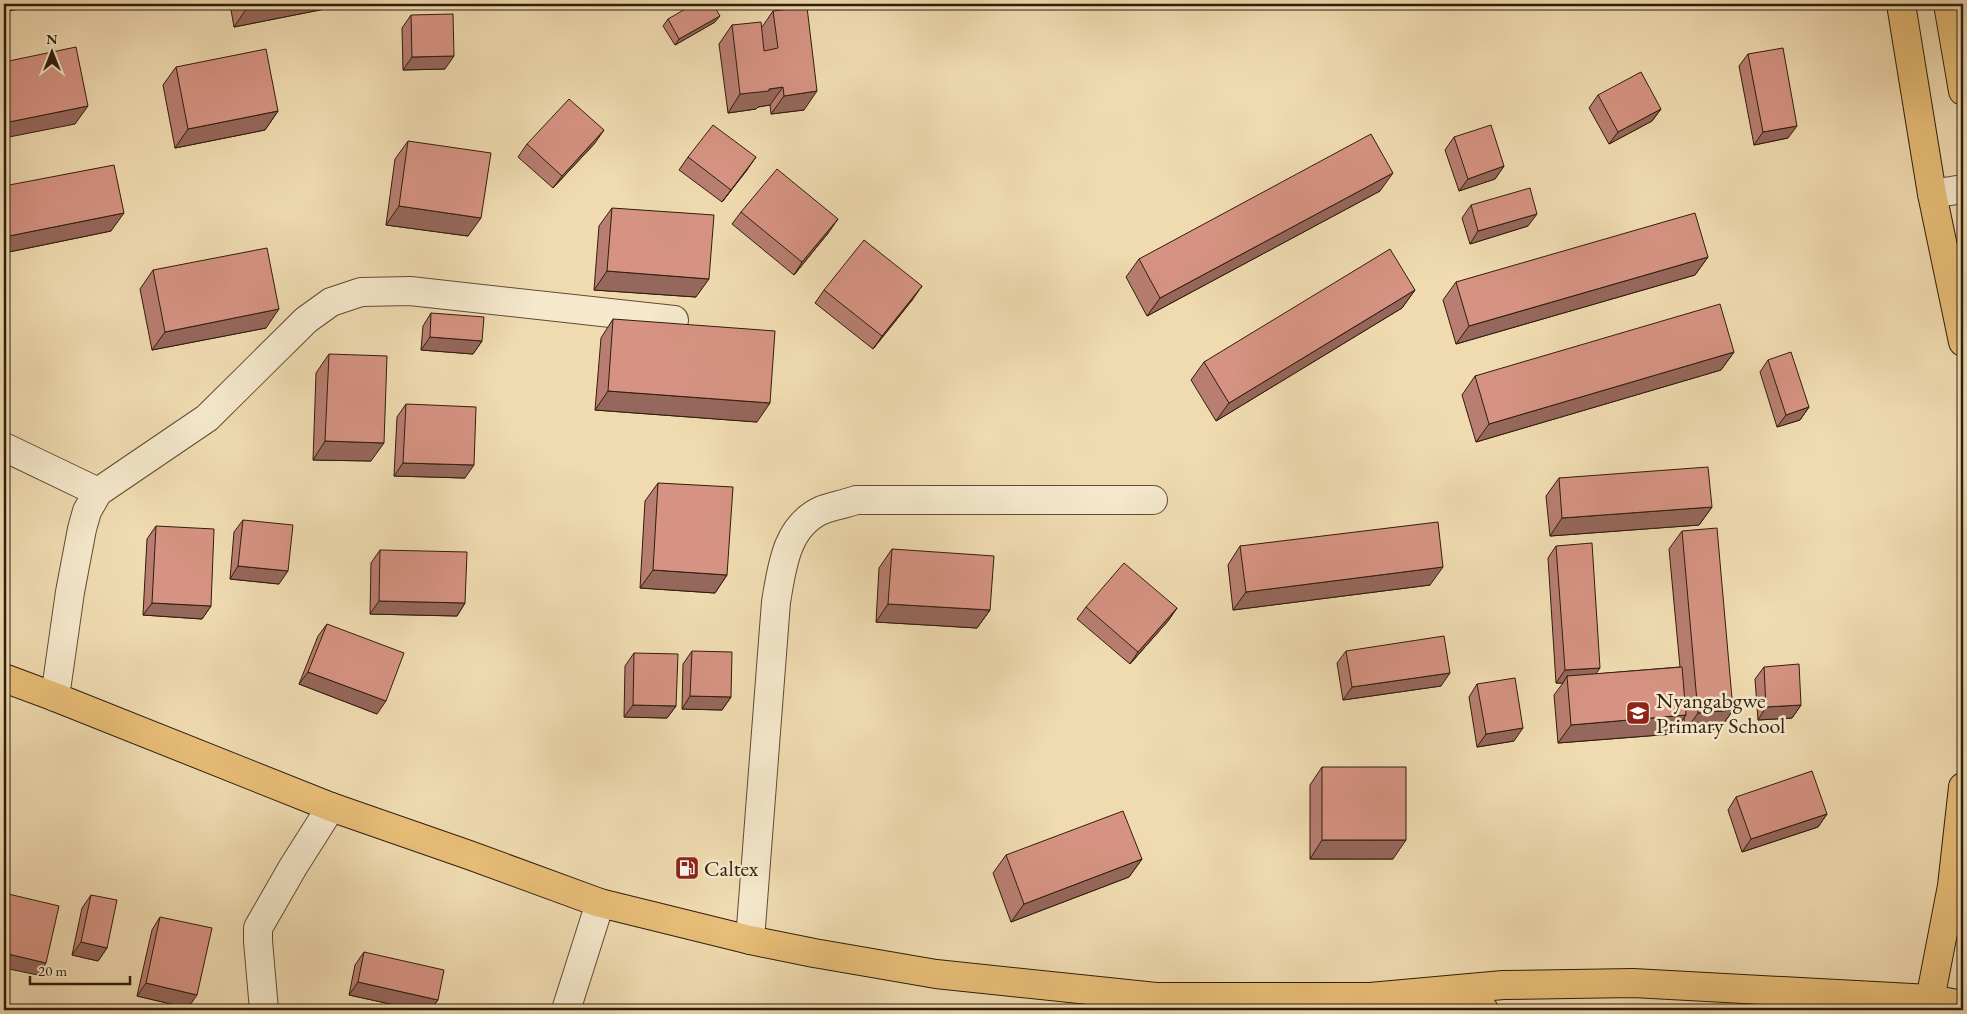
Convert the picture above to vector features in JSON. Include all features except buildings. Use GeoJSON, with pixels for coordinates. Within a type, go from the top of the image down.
{"type":"FeatureCollection","features":[{"type":"Feature","properties":{"kind":"main road"},"geometry":{"type":"LineString","coordinates":[[1901,4],[1932,194],[1963,342]]}},
{"type":"Feature","properties":{"kind":"main road"},"geometry":{"type":"LineString","coordinates":[[1948,4],[1963,91]]}},
{"type":"Feature","properties":{"kind":"main road"},"geometry":{"type":"LineString","coordinates":[[4,678],[331,807],[600,903],[750,940],[936,974],[1156,997],[1370,997],[1503,985],[1633,983],[1929,1005],[1963,1005]]}},
{"type":"Feature","properties":{"kind":"main road"},"geometry":{"type":"LineString","coordinates":[[1929,1005],[1952,886],[1963,787]]}},
{"type":"Feature","properties":{"kind":"main road"},"geometry":{"type":"LineString","coordinates":[[1370,997],[1484,1010]]}},
{"type":"Feature","properties":{"kind":"street"},"geometry":{"type":"LineString","coordinates":[[1932,194],[1963,189]]}},
{"type":"Feature","properties":{"kind":"street"},"geometry":{"type":"LineString","coordinates":[[55,697],[70,592],[82,529],[87,511],[98,492],[207,418],[306,320],[331,302],[361,292],[410,291],[674,320]]}},
{"type":"Feature","properties":{"kind":"street"},"geometry":{"type":"LineString","coordinates":[[4,447],[98,492]]}},
{"type":"Feature","properties":{"kind":"street"},"geometry":{"type":"LineString","coordinates":[[750,940],[776,602],[782,564],[796,530],[822,510],[856,500],[1153,500]]}},
{"type":"Feature","properties":{"kind":"street"},"geometry":{"type":"LineString","coordinates":[[264,1010],[258,928],[292,867],[331,807]]}},
{"type":"Feature","properties":{"kind":"street"},"geometry":{"type":"LineString","coordinates":[[566,1010],[600,903]]}},
{"type":"Feature","properties":{"kind":"place","name":"Nyangabgwe Primary School"},"geometry":{"type":"Point","coordinates":[1638,713]}},
{"type":"Feature","properties":{"kind":"place","name":"Caltex"},"geometry":{"type":"Point","coordinates":[687,868]}}]}
